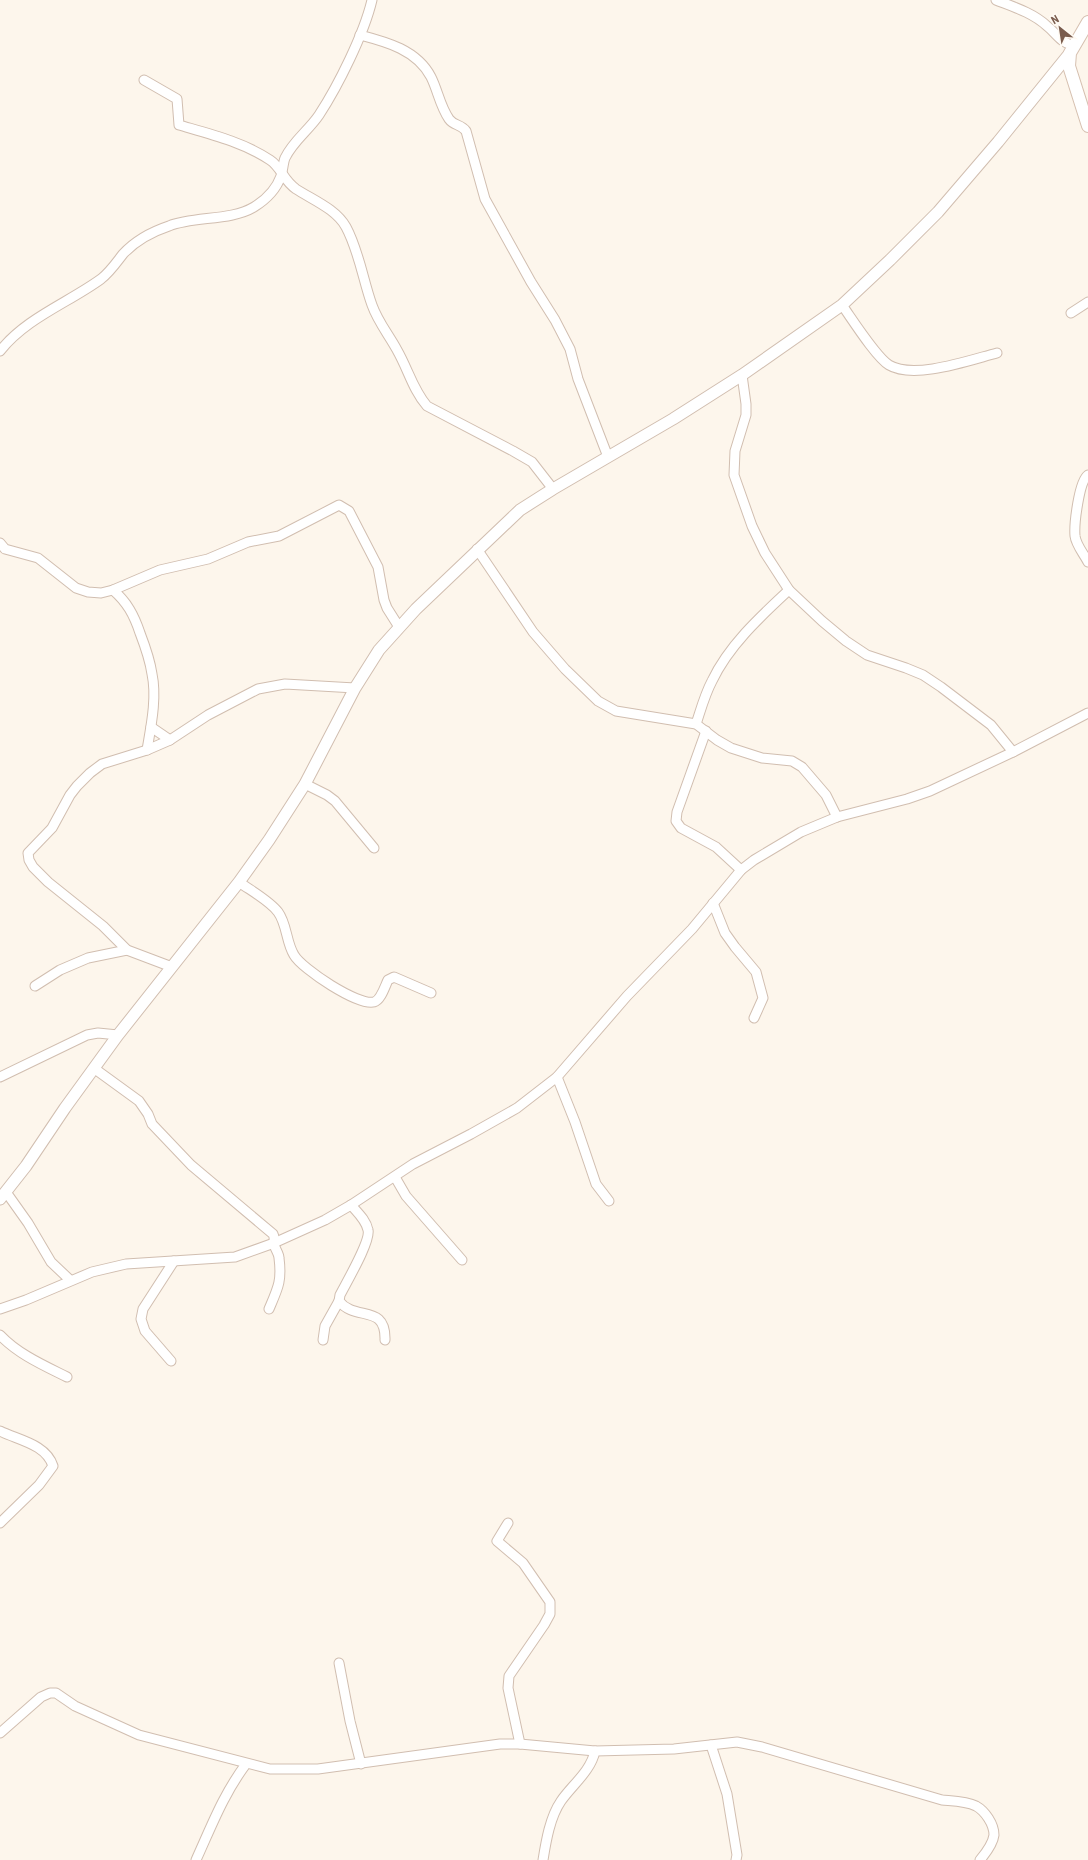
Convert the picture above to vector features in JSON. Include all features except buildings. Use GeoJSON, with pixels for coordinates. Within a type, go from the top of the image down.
{"type":"FeatureCollection","features":[{"type":"Feature","properties":{"kind":"main road"},"geometry":{"type":"LineString","coordinates":[[1088,22],[1070,53],[1069,66],[1083,99],[1088,126]]}},
{"type":"Feature","properties":{"kind":"street"},"geometry":{"type":"LineString","coordinates":[[0,351],[12,338],[52,309],[102,278],[113,268],[124,254],[144,236],[171,225],[241,213],[254,207],[275,190],[281,175],[285,158],[319,116],[349,60],[360,35],[372,0]]}},
{"type":"Feature","properties":{"kind":"street"},"geometry":{"type":"LineString","coordinates":[[996,0],[1020,9],[1036,18],[1066,43],[1072,45],[1077,42]]}},
{"type":"Feature","properties":{"kind":"street"},"geometry":{"type":"LineString","coordinates":[[360,35],[392,44],[405,50],[418,61],[431,78],[440,104],[450,120],[453,123],[461,125],[466,131],[485,200],[531,282],[555,320],[570,349],[578,379],[608,457]]}},
{"type":"Feature","properties":{"kind":"street"},"geometry":{"type":"LineString","coordinates":[[70,1280],[51,1262],[28,1222],[3,1195],[118,1036],[239,882],[269,840],[304,784],[355,688],[379,650],[399,627],[477,549],[520,510],[673,419],[742,375],[842,305],[938,212],[998,142],[1070,53]]}},
{"type":"Feature","properties":{"kind":"street"},"geometry":{"type":"LineString","coordinates":[[144,80],[177,100],[179,125],[232,141],[270,160],[277,166],[286,182],[331,211],[339,218],[346,228],[372,307],[397,350],[421,399],[427,406],[514,451],[532,462],[553,489]]}},
{"type":"Feature","properties":{"kind":"street"},"geometry":{"type":"LineString","coordinates":[[1071,313],[1088,302]]}},
{"type":"Feature","properties":{"kind":"street"},"geometry":{"type":"LineString","coordinates":[[842,305],[875,351],[889,365],[911,371],[932,369],[997,353]]}},
{"type":"Feature","properties":{"kind":"street"},"geometry":{"type":"LineString","coordinates":[[742,375],[746,415],[735,451],[734,475],[752,526],[765,553],[789,590],[828,626],[867,655],[923,675],[941,687],[991,725],[1013,752]]}},
{"type":"Feature","properties":{"kind":"street"},"geometry":{"type":"LineString","coordinates":[[1088,475],[1082,484],[1075,525],[1075,538],[1088,562]]}},
{"type":"Feature","properties":{"kind":"street"},"geometry":{"type":"LineString","coordinates":[[0,543],[5,549],[38,558],[76,588],[88,592],[101,593],[113,590],[160,570],[208,559],[248,542],[279,536],[339,505],[348,511],[378,568],[384,600],[387,608],[399,627]]}},
{"type":"Feature","properties":{"kind":"street"},"geometry":{"type":"LineString","coordinates":[[477,549],[533,632],[565,669],[598,701],[616,711],[696,724],[731,748],[762,758],[792,761],[802,767],[826,795],[837,817]]}},
{"type":"Feature","properties":{"kind":"street"},"geometry":{"type":"LineString","coordinates":[[124,599],[127,583]]}},
{"type":"Feature","properties":{"kind":"street"},"geometry":{"type":"LineString","coordinates":[[113,590],[124,599],[133,615],[147,651],[153,675],[153,714],[146,750]]}},
{"type":"Feature","properties":{"kind":"street"},"geometry":{"type":"LineString","coordinates":[[696,724],[712,680],[724,660],[765,612],[789,590]]}},
{"type":"Feature","properties":{"kind":"street"},"geometry":{"type":"LineString","coordinates":[[172,967],[127,950],[103,926],[48,882],[33,867],[29,860],[28,853],[52,828],[70,795],[90,773],[102,764],[146,750],[170,740],[208,715],[258,688],[285,684],[355,688]]}},
{"type":"Feature","properties":{"kind":"street"},"geometry":{"type":"LineString","coordinates":[[0,1309],[26,1300],[70,1280],[92,1272],[126,1264],[234,1257],[274,1243],[324,1220],[351,1205],[413,1164],[517,1108],[557,1077],[628,996],[692,929],[741,870],[754,860],[801,832],[837,817],[907,799],[930,791],[1013,752],[1088,713]]}},
{"type":"Feature","properties":{"kind":"street"},"geometry":{"type":"LineString","coordinates":[[151,727],[170,740]]}},
{"type":"Feature","properties":{"kind":"street"},"geometry":{"type":"LineString","coordinates":[[706,731],[677,812],[676,821],[681,828],[716,847],[741,870]]}},
{"type":"Feature","properties":{"kind":"street"},"geometry":{"type":"LineString","coordinates":[[304,784],[326,795],[335,802],[374,848]]}},
{"type":"Feature","properties":{"kind":"street"},"geometry":{"type":"LineString","coordinates":[[239,882],[278,912],[294,955],[299,962],[347,994],[363,1001],[374,1002],[379,999],[388,980],[394,977],[431,993]]}},
{"type":"Feature","properties":{"kind":"street"},"geometry":{"type":"LineString","coordinates":[[713,903],[725,933],[756,972],[763,998],[754,1018]]}},
{"type":"Feature","properties":{"kind":"street"},"geometry":{"type":"LineString","coordinates":[[35,986],[60,970],[88,958],[127,950]]}},
{"type":"Feature","properties":{"kind":"street"},"geometry":{"type":"LineString","coordinates":[[0,1077],[86,1036],[98,1033],[118,1036]]}},
{"type":"Feature","properties":{"kind":"street"},"geometry":{"type":"LineString","coordinates":[[95,1069],[139,1101],[152,1124],[191,1165],[269,1229],[273,1234],[275,1239],[274,1243],[279,1255],[281,1274],[279,1285],[268,1309]]}},
{"type":"Feature","properties":{"kind":"street"},"geometry":{"type":"LineString","coordinates":[[557,1077],[576,1122],[596,1184],[610,1201]]}},
{"type":"Feature","properties":{"kind":"street"},"geometry":{"type":"LineString","coordinates":[[395,1177],[406,1196],[462,1260]]}},
{"type":"Feature","properties":{"kind":"street"},"geometry":{"type":"LineString","coordinates":[[323,1340],[325,1326],[339,1301],[340,1295],[365,1246],[369,1232],[366,1222],[351,1205]]}},
{"type":"Feature","properties":{"kind":"street"},"geometry":{"type":"LineString","coordinates":[[171,1361],[145,1331],[141,1319],[143,1309],[174,1261]]}},
{"type":"Feature","properties":{"kind":"street"},"geometry":{"type":"LineString","coordinates":[[339,1301],[343,1306],[376,1317],[382,1322],[386,1328],[385,1340]]}},
{"type":"Feature","properties":{"kind":"street"},"geometry":{"type":"LineString","coordinates":[[0,1335],[6,1342],[31,1359],[66,1377]]}},
{"type":"Feature","properties":{"kind":"street"},"geometry":{"type":"LineString","coordinates":[[0,1431],[38,1447],[51,1459],[53,1466],[39,1485],[0,1523]]}},
{"type":"Feature","properties":{"kind":"street"},"geometry":{"type":"LineString","coordinates":[[508,1523],[497,1541],[523,1563],[550,1602],[550,1614],[544,1625],[509,1676],[508,1688],[520,1744]]}},
{"type":"Feature","properties":{"kind":"street"},"geometry":{"type":"LineString","coordinates":[[339,1663],[351,1727],[361,1764]]}},
{"type":"Feature","properties":{"kind":"street"},"geometry":{"type":"LineString","coordinates":[[0,1733],[41,1697],[50,1693],[56,1693],[75,1706],[139,1735],[270,1769],[310,1769],[361,1764],[500,1744],[520,1744],[595,1751],[674,1749],[737,1742],[762,1747],[942,1800],[976,1806],[986,1815],[992,1826],[994,1836],[980,1860]]}},
{"type":"Feature","properties":{"kind":"street"},"geometry":{"type":"LineString","coordinates":[[711,1745],[727,1794],[737,1854],[736,1860]]}},
{"type":"Feature","properties":{"kind":"street"},"geometry":{"type":"LineString","coordinates":[[543,1860],[552,1822],[560,1802],[592,1762],[595,1751]]}},
{"type":"Feature","properties":{"kind":"street"},"geometry":{"type":"LineString","coordinates":[[196,1860],[221,1801],[232,1782],[246,1764]]}}]}
